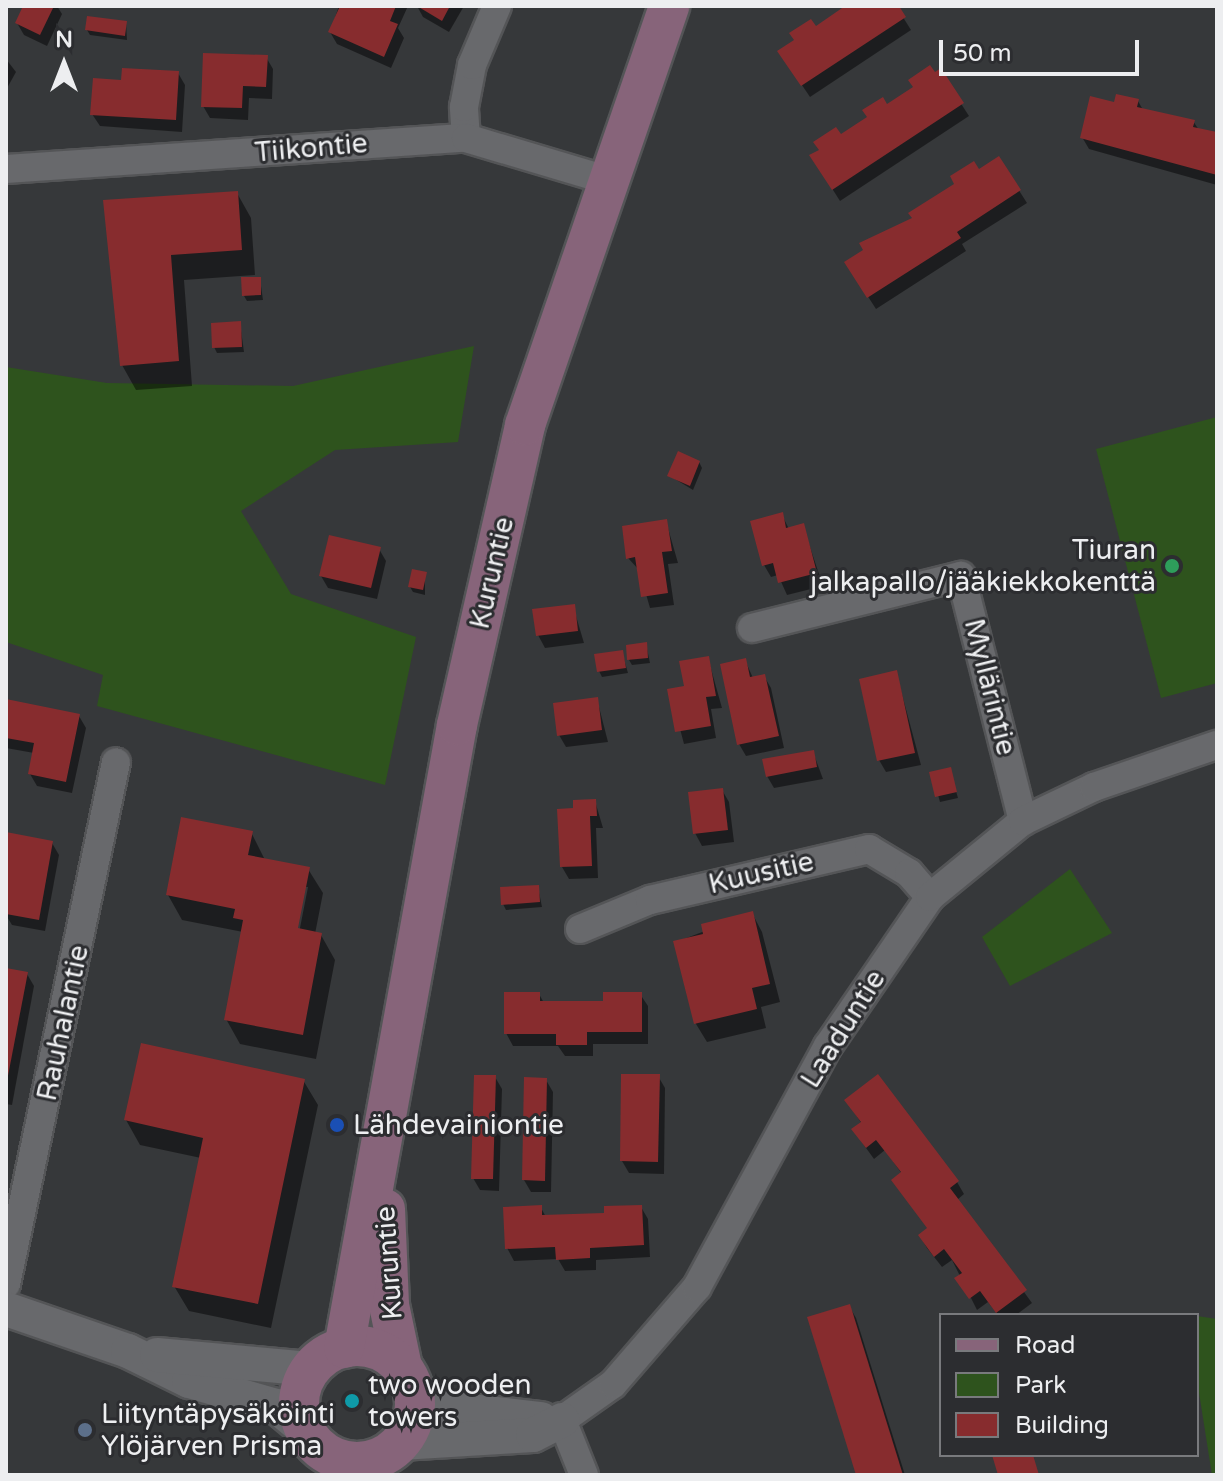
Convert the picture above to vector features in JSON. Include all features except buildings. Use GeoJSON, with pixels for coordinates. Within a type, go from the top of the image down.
{"type":"FeatureCollection","features":[{"type":"Feature","properties":{"kind":"main road","name":"Kuruntie"},"geometry":{"type":"LineString","coordinates":[[328,1358],[382,1157],[457,725],[525,425],[669,6]]}},
{"type":"Feature","properties":{"kind":"main road","name":"Kuruntie"},"geometry":{"type":"LineString","coordinates":[[382,1157],[389,1305],[407,1376]]}},
{"type":"Feature","properties":{"kind":"main road"},"geometry":{"type":"LineString","coordinates":[[376,1349],[407,1376],[415,1415],[384,1458],[344,1461],[313,1449],[300,1399],[328,1358],[376,1349]]}},
{"type":"Feature","properties":{"kind":"street"},"geometry":{"type":"LineString","coordinates":[[466,138],[472,65],[497,6]]}},
{"type":"Feature","properties":{"kind":"street","name":"Tiikontie"},"geometry":{"type":"LineString","coordinates":[[6,169],[466,138],[610,181]]}},
{"type":"Feature","properties":{"kind":"street","name":"Myllärintie"},"geometry":{"type":"LineString","coordinates":[[752,628],[961,576],[1023,821]]}},
{"type":"Feature","properties":{"kind":"street","name":"Laaduntie"},"geometry":{"type":"LineString","coordinates":[[384,1458],[533,1435],[562,1420],[613,1384],[697,1287],[828,1046],[930,897],[1023,821],[1094,787],[1217,745]]}},
{"type":"Feature","properties":{"kind":"street","name":"Rauhalantie"},"geometry":{"type":"LineString","coordinates":[[6,1284],[116,762]]}},
{"type":"Feature","properties":{"kind":"street","name":"Kuusitie"},"geometry":{"type":"LineString","coordinates":[[580,929],[650,900],[869,849],[909,873],[930,897]]}},
{"type":"Feature","properties":{"kind":"street"},"geometry":{"type":"LineString","coordinates":[[6,1309],[128,1351],[189,1381],[276,1406],[313,1449]]}},
{"type":"Feature","properties":{"kind":"street"},"geometry":{"type":"LineString","coordinates":[[128,1351],[328,1358]]}},
{"type":"Feature","properties":{"kind":"street"},"geometry":{"type":"LineString","coordinates":[[407,1376],[435,1407],[562,1420],[584,1475]]}},
{"type":"Feature","properties":{"kind":"green space"},"geometry":{"type":"Polygon","coordinates":[[[474,346],[458,442],[335,450],[241,511],[291,594],[416,637],[385,785],[97,706],[103,675],[6,642],[6,367],[107,383],[293,386],[474,346]]]}},
{"type":"Feature","properties":{"kind":"green space","name":"Tiuran jalkapallo/jääkiekkokenttä"},"geometry":{"type":"Polygon","coordinates":[[[1217,417],[1217,683],[1161,698],[1096,449],[1217,417]]]}},
{"type":"Feature","properties":{"kind":"green space"},"geometry":{"type":"Polygon","coordinates":[[[1070,869],[1112,933],[1010,986],[982,937],[1070,869]]]}},
{"type":"Feature","properties":{"kind":"green space"},"geometry":{"type":"Polygon","coordinates":[[[1199,1316],[1217,1319],[1217,1475],[1212,1475],[1199,1393],[1199,1316]]]}},
{"type":"Feature","properties":{"kind":"place","name":"Tiuran jalkapallo/jääkiekkokenttä"},"geometry":{"type":"Point","coordinates":[1172,566]}},
{"type":"Feature","properties":{"kind":"place","name":"Lähdevainiontie"},"geometry":{"type":"Point","coordinates":[337,1125]}},
{"type":"Feature","properties":{"kind":"place","name":"two wooden towers"},"geometry":{"type":"Point","coordinates":[352,1401]}},
{"type":"Feature","properties":{"kind":"place","name":"Liityntäpysäköinti Ylöjärven Prisma"},"geometry":{"type":"Point","coordinates":[85,1430]}}]}
